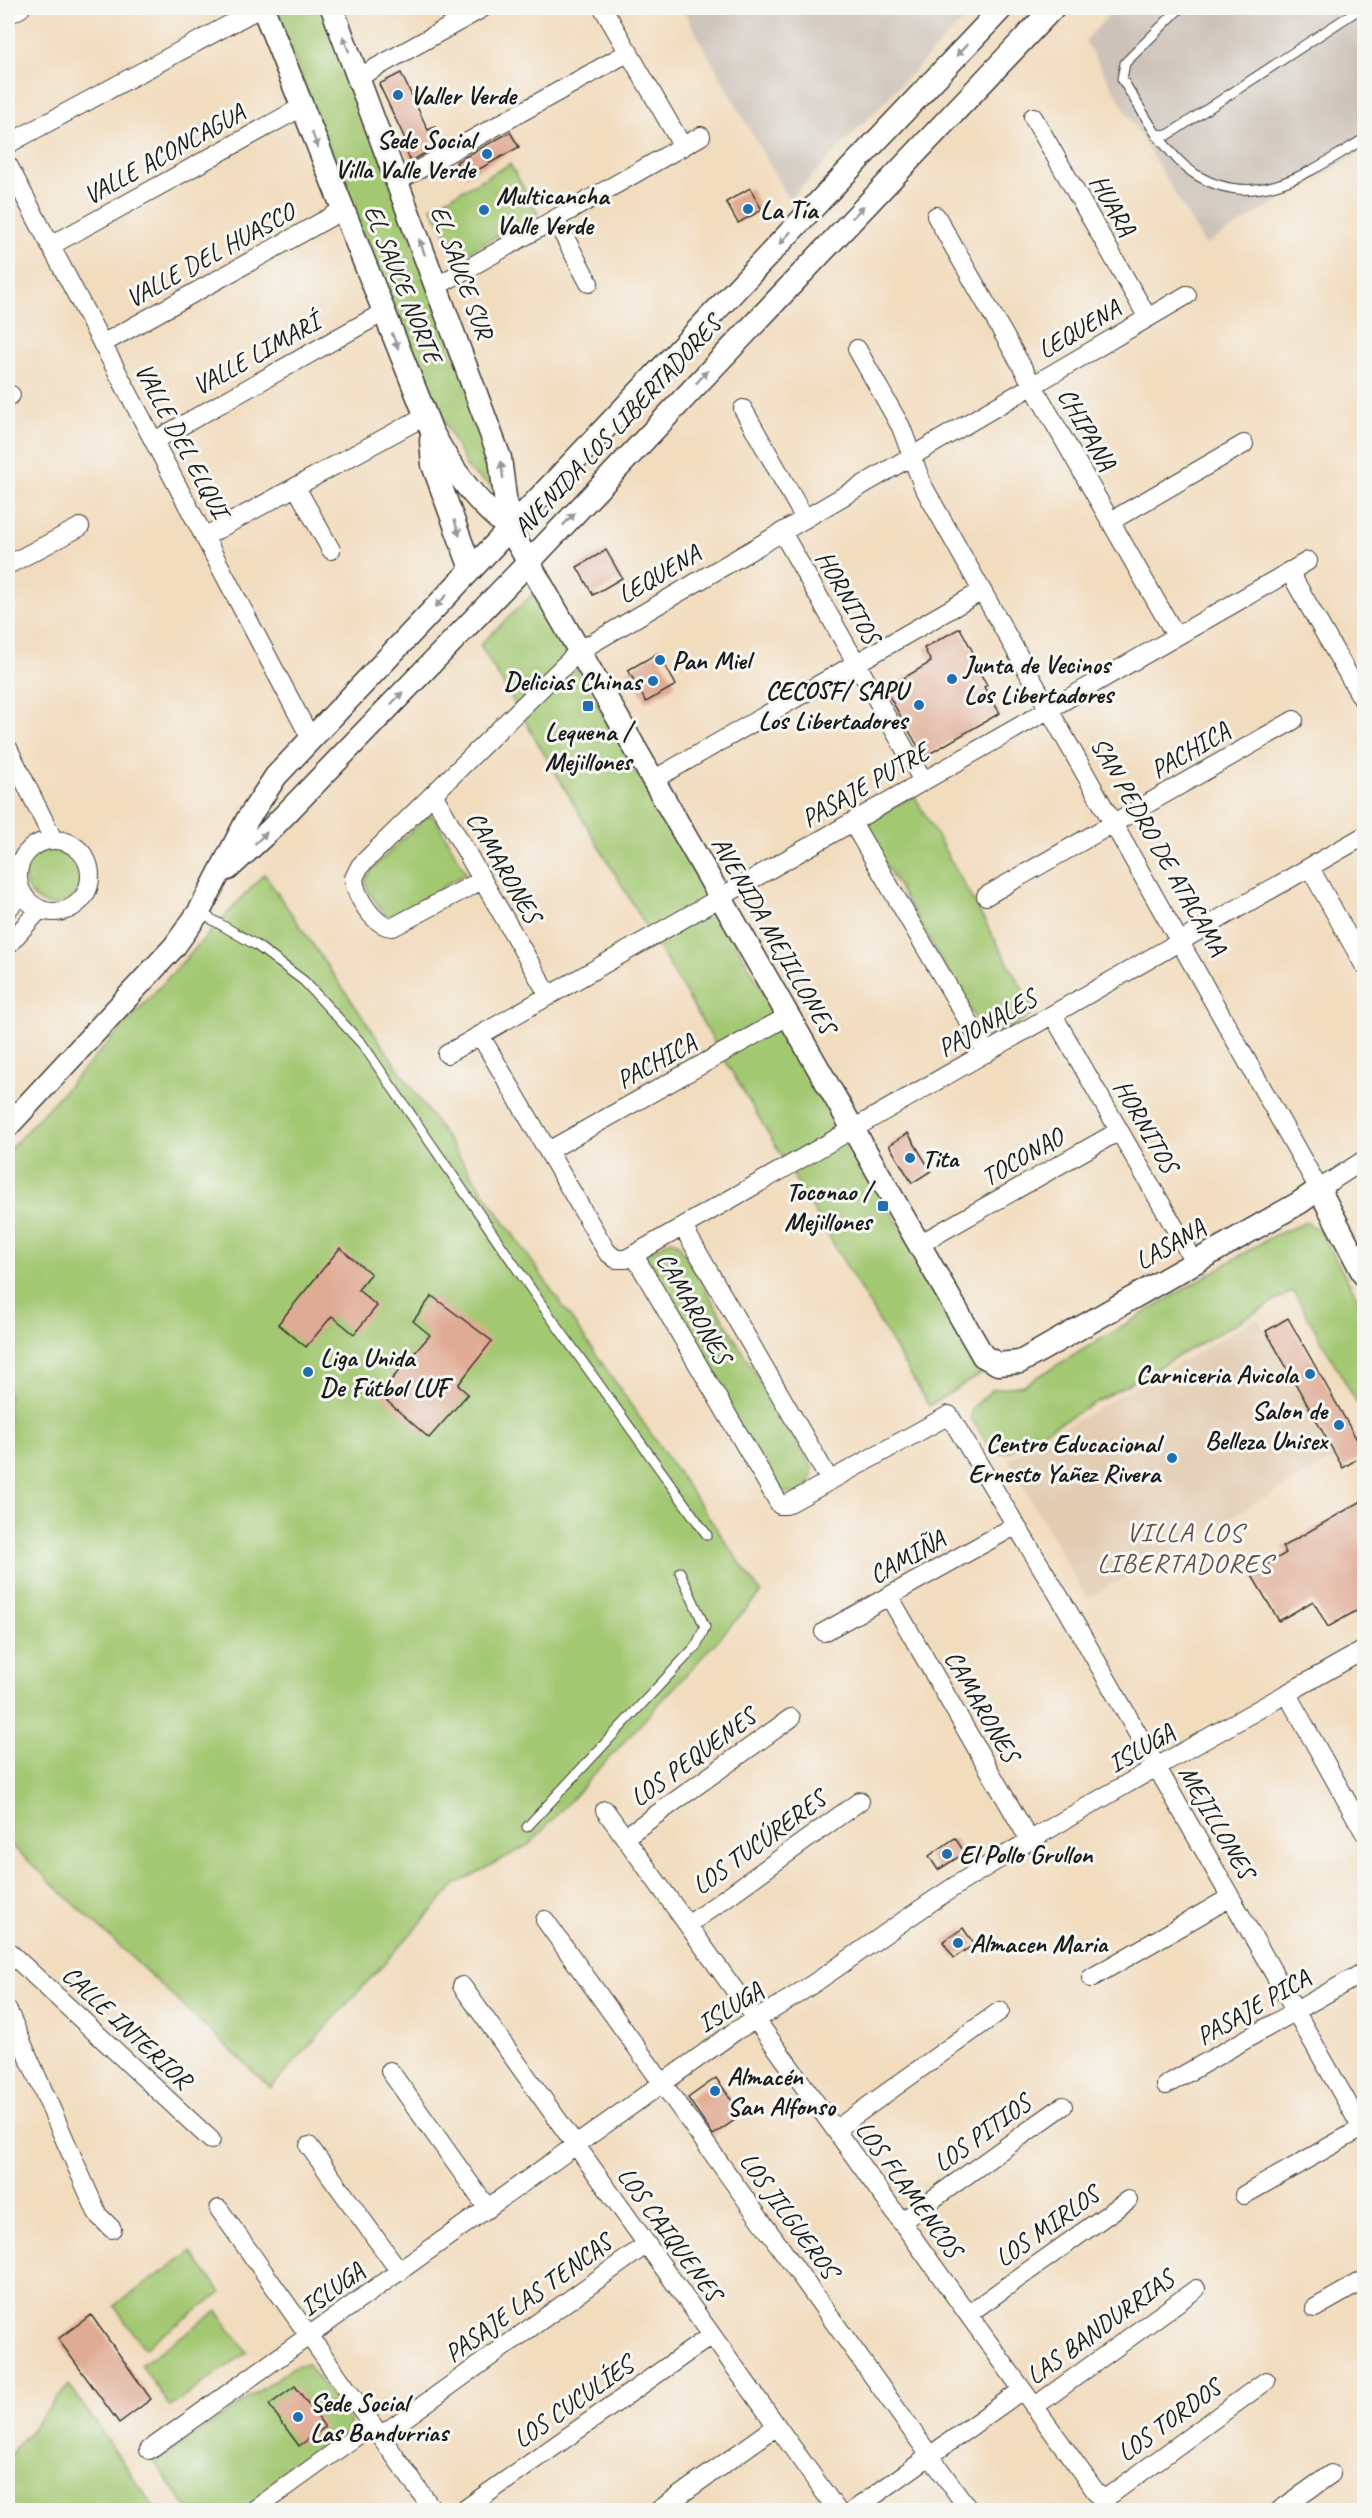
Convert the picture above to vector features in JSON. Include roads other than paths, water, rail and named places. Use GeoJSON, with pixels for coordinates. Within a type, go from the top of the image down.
{"type":"FeatureCollection","features":[{"type":"Feature","properties":{"kind":"street"},"geometry":{"type":"LineString","coordinates":[[8,15],[21,8]]}},
{"type":"Feature","properties":{"kind":"street"},"geometry":{"type":"LineString","coordinates":[[8,144],[262,8]]}},
{"type":"Feature","properties":{"kind":"street","name":"EL SAUCE NORTE"},"geometry":{"type":"LineString","coordinates":[[262,8],[428,424],[450,464],[479,501],[509,528]]}},
{"type":"Feature","properties":{"kind":"street","name":"EL SAUCE SUR"},"geometry":{"type":"LineString","coordinates":[[332,8],[500,458],[509,528]]}},
{"type":"Feature","properties":{"kind":"street"},"geometry":{"type":"LineString","coordinates":[[359,77],[483,8]]}},
{"type":"Feature","properties":{"kind":"street"},"geometry":{"type":"LineString","coordinates":[[603,8],[683,147]]}},
{"type":"Feature","properties":{"kind":"street","name":"AVENIDA LOS LIBERTADORES"},"geometry":{"type":"LineString","coordinates":[[8,1126],[156,969],[199,912],[219,878],[232,848],[276,776],[1002,8]]}},
{"type":"Feature","properties":{"kind":"street","name":"AVENIDA LOS LIBERTADORES"},"geometry":{"type":"LineString","coordinates":[[219,878],[271,829],[529,562],[1053,8]]}},
{"type":"Feature","properties":{"kind":"street"},"geometry":{"type":"LineString","coordinates":[[398,181],[629,52]]}},
{"type":"Feature","properties":{"kind":"street","name":"VALLE ACONCAGUA"},"geometry":{"type":"LineString","coordinates":[[50,246],[302,107]]}},
{"type":"Feature","properties":{"kind":"street","name":"HUARA"},"geometry":{"type":"LineString","coordinates":[[1033,117],[1148,318]]}},
{"type":"Feature","properties":{"kind":"street"},"geometry":{"type":"LineString","coordinates":[[437,286],[701,136]]}},
{"type":"Feature","properties":{"kind":"street","name":"VALLE DEL ELQUI"},"geometry":{"type":"LineString","coordinates":[[8,165],[311,739]]}},
{"type":"Feature","properties":{"kind":"street","name":"VALLE DEL HUASCO"},"geometry":{"type":"LineString","coordinates":[[102,344],[343,210]]}},
{"type":"Feature","properties":{"kind":"street","name":"CHIPANA"},"geometry":{"type":"LineString","coordinates":[[936,216],[1176,636]]}},
{"type":"Feature","properties":{"kind":"street"},"geometry":{"type":"LineString","coordinates":[[555,219],[589,283]]}},
{"type":"Feature","properties":{"kind":"street","name":"LEQUENA"},"geometry":{"type":"LineString","coordinates":[[482,880],[393,927],[376,920],[357,891],[354,878],[360,866],[579,651],[1187,295]]}},
{"type":"Feature","properties":{"kind":"street","name":"VALLE LIMARÍ"},"geometry":{"type":"LineString","coordinates":[[154,441],[384,312]]}},
{"type":"Feature","properties":{"kind":"street","name":"SAN PEDRO DE ATACAMA"},"geometry":{"type":"LineString","coordinates":[[856,349],[900,427],[922,486],[1181,942],[1365,1275]]}},
{"type":"Feature","properties":{"kind":"street"},"geometry":{"type":"LineString","coordinates":[[743,409],[805,519]]}},
{"type":"Feature","properties":{"kind":"street"},"geometry":{"type":"LineString","coordinates":[[204,537],[296,487],[428,424],[433,465],[471,569]]}},
{"type":"Feature","properties":{"kind":"street"},"geometry":{"type":"LineString","coordinates":[[1111,521],[1244,444]]}},
{"type":"Feature","properties":{"kind":"street"},"geometry":{"type":"LineString","coordinates":[[296,487],[331,550]]}},
{"type":"Feature","properties":{"kind":"street"},"geometry":{"type":"LineString","coordinates":[[8,565],[80,527]]}},
{"type":"Feature","properties":{"kind":"street","name":"AVENIDA MEJILLONES"},"geometry":{"type":"LineString","coordinates":[[509,528],[978,1349],[990,1361],[998,1364]]}},
{"type":"Feature","properties":{"kind":"street","name":"HORNITOS"},"geometry":{"type":"LineString","coordinates":[[782,532],[923,781]]}},
{"type":"Feature","properties":{"kind":"street","name":"PASAJE PUTRE"},"geometry":{"type":"LineString","coordinates":[[447,1054],[1308,561]]}},
{"type":"Feature","properties":{"kind":"street"},"geometry":{"type":"LineString","coordinates":[[1288,572],[1365,702]]}},
{"type":"Feature","properties":{"kind":"street"},"geometry":{"type":"LineString","coordinates":[[653,780],[982,591]]}},
{"type":"Feature","properties":{"kind":"street","name":"PACHICA"},"geometry":{"type":"LineString","coordinates":[[986,896],[1294,720]]}},
{"type":"Feature","properties":{"kind":"street"},"geometry":{"type":"LineString","coordinates":[[8,748],[53,839]]}},
{"type":"Feature","properties":{"kind":"street","name":"CAMARONES"},"geometry":{"type":"LineString","coordinates":[[433,794],[549,996]]}},
{"type":"Feature","properties":{"kind":"street"},"geometry":{"type":"LineString","coordinates":[[852,822],[987,1053]]}},
{"type":"Feature","properties":{"kind":"street","name":"PAJONALES"},"geometry":{"type":"LineString","coordinates":[[634,1255],[1365,836]]}},
{"type":"Feature","properties":{"kind":"street"},"geometry":{"type":"LineString","coordinates":[[53,839],[75,846],[84,855],[90,877],[82,899],[74,907],[51,912],[40,909],[22,893],[18,869],[23,857],[41,842],[53,839]]}},
{"type":"Feature","properties":{"kind":"street"},"geometry":{"type":"LineString","coordinates":[[1310,868],[1365,965]]}},
{"type":"Feature","properties":{"kind":"street"},"geometry":{"type":"LineString","coordinates":[[8,909],[22,893]]}},
{"type":"Feature","properties":{"kind":"street"},"geometry":{"type":"LineString","coordinates":[[8,945],[40,909]]}},
{"type":"Feature","properties":{"kind":"street","name":"HORNITOS"},"geometry":{"type":"LineString","coordinates":[[1053,1015],[1195,1263]]}},
{"type":"Feature","properties":{"kind":"street","name":"PACHICA"},"geometry":{"type":"LineString","coordinates":[[548,1151],[788,1016]]}},
{"type":"Feature","properties":{"kind":"street","name":"CAMARONES"},"geometry":{"type":"LineString","coordinates":[[480,1035],[608,1252],[621,1260],[634,1255],[780,1505],[786,1505],[830,1481],[683,1227]]}},
{"type":"Feature","properties":{"kind":"street","name":"TOCONAO"},"geometry":{"type":"LineString","coordinates":[[918,1245],[1119,1131]]}},
{"type":"Feature","properties":{"kind":"street","name":"LASANA"},"geometry":{"type":"LineString","coordinates":[[998,1364],[1020,1362],[1195,1263],[1365,1160]]}},
{"type":"Feature","properties":{"kind":"street","name":"MEJILLONES"},"geometry":{"type":"LineString","coordinates":[[830,1481],[949,1415],[1068,1611],[1364,2129]]}},
{"type":"Feature","properties":{"kind":"street","name":"CAMIÑA"},"geometry":{"type":"LineString","coordinates":[[824,1632],[1015,1526]]}},
{"type":"Feature","properties":{"kind":"street","name":"CAMARONES"},"geometry":{"type":"LineString","coordinates":[[889,1596],[1030,1841]]}},
{"type":"Feature","properties":{"kind":"street","name":"ISLUGA"},"geometry":{"type":"LineString","coordinates":[[149,2450],[737,2030],[776,2009],[933,1900],[1157,1767],[1365,1650]]}},
{"type":"Feature","properties":{"kind":"street"},"geometry":{"type":"LineString","coordinates":[[1287,1694],[1363,1826]]}},
{"type":"Feature","properties":{"kind":"street","name":"LOS PEQUENES"},"geometry":{"type":"LineString","coordinates":[[625,1837],[791,1718]]}},
{"type":"Feature","properties":{"kind":"street","name":"LOS TUCÚRERES"},"geometry":{"type":"LineString","coordinates":[[688,1925],[860,1801]]}},
{"type":"Feature","properties":{"kind":"street","name":"LOS FLAMENCOS"},"geometry":{"type":"LineString","coordinates":[[605,1810],[1105,2506]]}},
{"type":"Feature","properties":{"kind":"street"},"geometry":{"type":"LineString","coordinates":[[1091,1978],[1231,1897]]}},
{"type":"Feature","properties":{"kind":"street","name":"LOS JILGUEROS"},"geometry":{"type":"LineString","coordinates":[[545,1920],[969,2511]]}},
{"type":"Feature","properties":{"kind":"street","name":"CALLE INTERIOR"},"geometry":{"type":"LineString","coordinates":[[8,1951],[211,2140]]}},
{"type":"Feature","properties":{"kind":"street","name":"PASAJE PICA"},"geometry":{"type":"LineString","coordinates":[[1166,2085],[1365,1972]]}},
{"type":"Feature","properties":{"kind":"street","name":"LOS CAIQUENES"},"geometry":{"type":"LineString","coordinates":[[462,1986],[837,2511]]}},
{"type":"Feature","properties":{"kind":"street"},"geometry":{"type":"LineString","coordinates":[[8,2010],[98,2215],[112,2229]]}},
{"type":"Feature","properties":{"kind":"street"},"geometry":{"type":"LineString","coordinates":[[835,2130],[1000,2012]]}},
{"type":"Feature","properties":{"kind":"street"},"geometry":{"type":"LineString","coordinates":[[390,2072],[488,2209]]}},
{"type":"Feature","properties":{"kind":"street","name":"LOS PITIOS"},"geometry":{"type":"LineString","coordinates":[[901,2222],[1063,2106]]}},
{"type":"Feature","properties":{"kind":"street"},"geometry":{"type":"LineString","coordinates":[[1244,2196],[1364,2129]]}},
{"type":"Feature","properties":{"kind":"street"},"geometry":{"type":"LineString","coordinates":[[309,2145],[400,2272]]}},
{"type":"Feature","properties":{"kind":"street","name":"LOS MIRLOS"},"geometry":{"type":"LineString","coordinates":[[968,2314],[1128,2200]]}},
{"type":"Feature","properties":{"kind":"street"},"geometry":{"type":"LineString","coordinates":[[219,2209],[433,2511]]}},
{"type":"Feature","properties":{"kind":"street","name":"PASAJE LAS TENCAS"},"geometry":{"type":"LineString","coordinates":[[254,2511],[646,2244]]}},
{"type":"Feature","properties":{"kind":"street"},"geometry":{"type":"LineString","coordinates":[[1315,2308],[1365,2280]]}},
{"type":"Feature","properties":{"kind":"street","name":"LAS BANDURRIAS"},"geometry":{"type":"LineString","coordinates":[[1034,2407],[1196,2289]]}},
{"type":"Feature","properties":{"kind":"street","name":"LOS CUCULÍES"},"geometry":{"type":"LineString","coordinates":[[464,2511],[712,2335]]}},
{"type":"Feature","properties":{"kind":"street","name":"LOS TORDOS"},"geometry":{"type":"LineString","coordinates":[[1105,2506],[1266,2381]]}},
{"type":"Feature","properties":{"kind":"street","name":"LAS BANDURRIAS"},"geometry":{"type":"LineString","coordinates":[[854,2511],[1022,2390]]}},
{"type":"Feature","properties":{"kind":"street"},"geometry":{"type":"LineString","coordinates":[[659,2511],[777,2426]]}},
{"type":"Feature","properties":{"kind":"street"},"geometry":{"type":"LineString","coordinates":[[1281,2511],[1331,2474]]}},
{"type":"Feature","properties":{"kind":"lane"},"geometry":{"type":"LineString","coordinates":[[1180,8],[1125,63],[1122,79],[1156,134],[1195,175],[1245,190],[1268,188],[1298,179],[1365,139]]}},
{"type":"Feature","properties":{"kind":"lane"},"geometry":{"type":"LineString","coordinates":[[1156,134],[1168,135],[1361,8]]}},
{"type":"Feature","properties":{"kind":"lane"},"geometry":{"type":"LineString","coordinates":[[199,912],[256,945],[304,981],[363,1045],[542,1305],[707,1535]]}},
{"type":"Feature","properties":{"kind":"lane"},"geometry":{"type":"LineString","coordinates":[[526,1827],[696,1646],[705,1627],[680,1572]]}},
{"type":"Feature","properties":{"kind":"place","name":"Valler Verde"},"geometry":{"type":"Point","coordinates":[398,95]}},
{"type":"Feature","properties":{"kind":"place","name":"Sede Social Villa Valle Verde"},"geometry":{"type":"Point","coordinates":[487,154]}},
{"type":"Feature","properties":{"kind":"place","name":"La Tía"},"geometry":{"type":"Point","coordinates":[748,209]}},
{"type":"Feature","properties":{"kind":"place","name":"Multicancha Valle Verde"},"geometry":{"type":"Point","coordinates":[484,210]}},
{"type":"Feature","properties":{"kind":"place","name":"Pan Miel"},"geometry":{"type":"Point","coordinates":[660,660]}},
{"type":"Feature","properties":{"kind":"place","name":"Junta de Vecinos Los Libertadores"},"geometry":{"type":"Point","coordinates":[952,679]}},
{"type":"Feature","properties":{"kind":"place","name":"Delicias Chinas"},"geometry":{"type":"Point","coordinates":[653,681]}},
{"type":"Feature","properties":{"kind":"place","name":"CECOSF/ SAPU Los Libertadores"},"geometry":{"type":"Point","coordinates":[919,705]}},
{"type":"Feature","properties":{"kind":"place","name":"Lequena / Mejillones"},"geometry":{"type":"Point","coordinates":[588,706]}},
{"type":"Feature","properties":{"kind":"place","name":"Tita"},"geometry":{"type":"Point","coordinates":[910,1158]}},
{"type":"Feature","properties":{"kind":"place","name":"Toconao / Mejillones"},"geometry":{"type":"Point","coordinates":[883,1206]}},
{"type":"Feature","properties":{"kind":"place","name":"Liga Unida De Fútbol LUF"},"geometry":{"type":"Point","coordinates":[308,1372]}},
{"type":"Feature","properties":{"kind":"place","name":"Carniceria Avicola"},"geometry":{"type":"Point","coordinates":[1310,1374]}},
{"type":"Feature","properties":{"kind":"place","name":"Salon de Belleza Unisex"},"geometry":{"type":"Point","coordinates":[1339,1425]}},
{"type":"Feature","properties":{"kind":"place","name":"Centro Educacional Ernesto Yañez Rivera"},"geometry":{"type":"Point","coordinates":[1172,1458]}},
{"type":"Feature","properties":{"kind":"place","name":"El Pollo Grullon"},"geometry":{"type":"Point","coordinates":[947,1854]}},
{"type":"Feature","properties":{"kind":"place","name":"Almacen Maria"},"geometry":{"type":"Point","coordinates":[958,1943]}},
{"type":"Feature","properties":{"kind":"place","name":"Almacén San Alfonso"},"geometry":{"type":"Point","coordinates":[715,2091]}},
{"type":"Feature","properties":{"kind":"place","name":"Sede Social Las Bandurrias"},"geometry":{"type":"Point","coordinates":[298,2417]}},
{"type":"Feature","properties":{"kind":"district","name":"VILLA LOS LIBERTADORES"},"geometry":{"type":"Point","coordinates":[1185,1548]}}]}
